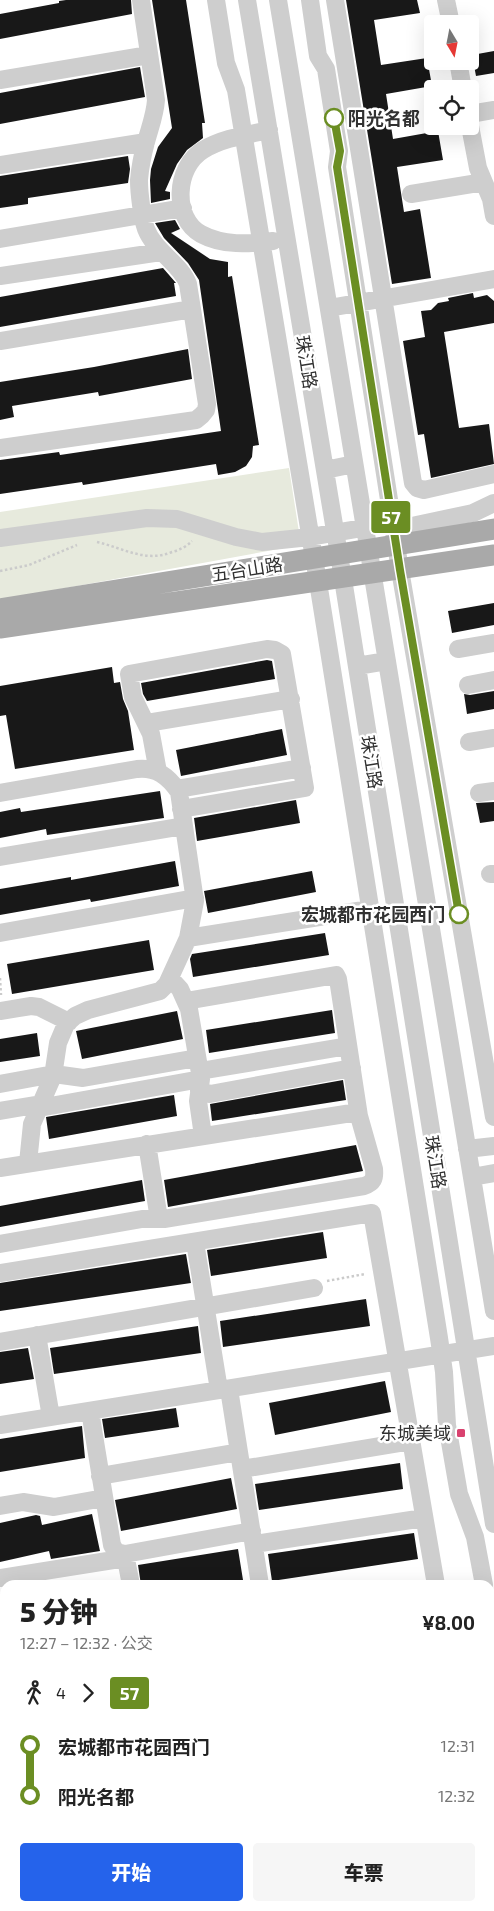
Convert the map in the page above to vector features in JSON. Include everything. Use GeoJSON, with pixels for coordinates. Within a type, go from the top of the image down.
{"type":"FeatureCollection","features":[{"type":"Feature","properties":{"kind":"main road","name":"五台山路"},"geometry":{"type":"LineString","coordinates":[[0,609],[312,547],[337,543],[368,550],[394,533],[494,529]]}},
{"type":"Feature","properties":{"kind":"main road","name":"五台山路"},"geometry":{"type":"LineString","coordinates":[[0,628],[343,579],[494,555]]}},
{"type":"Feature","properties":{"kind":"street"},"geometry":{"type":"LineString","coordinates":[[0,448],[196,420],[202,416],[207,404],[185,275],[161,252],[146,229],[143,215],[139,180],[146,142],[155,114],[156,100],[141,0]]}},
{"type":"Feature","properties":{"kind":"street"},"geometry":{"type":"LineString","coordinates":[[216,0],[226,63],[236,90],[318,582],[442,1355],[447,1425],[458,1484],[475,1537],[483,1580]]}},
{"type":"Feature","properties":{"kind":"street","name":"珠江路"},"geometry":{"type":"LineString","coordinates":[[247,0],[343,579],[494,1524]]}},
{"type":"Feature","properties":{"kind":"street","name":"珠江路"},"geometry":{"type":"LineString","coordinates":[[278,0],[494,1312]]}},
{"type":"Feature","properties":{"kind":"street"},"geometry":{"type":"LineString","coordinates":[[310,0],[318,56],[326,69],[340,151],[337,167],[394,533],[494,1117]]}},
{"type":"Feature","properties":{"kind":"street"},"geometry":{"type":"LineString","coordinates":[[334,0],[413,483],[417,488],[424,490],[494,474]]}},
{"type":"Feature","properties":{"kind":"street"},"geometry":{"type":"LineString","coordinates":[[446,0],[449,15]]}},
{"type":"Feature","properties":{"kind":"street"},"geometry":{"type":"LineString","coordinates":[[0,80],[149,55]]}},
{"type":"Feature","properties":{"kind":"street"},"geometry":{"type":"LineString","coordinates":[[479,112],[494,110]]}},
{"type":"Feature","properties":{"kind":"street"},"geometry":{"type":"LineString","coordinates":[[269,130],[224,140],[202,151],[188,164],[181,180],[180,193],[186,220],[199,234],[216,241],[238,243],[286,239]]}},
{"type":"Feature","properties":{"kind":"street"},"geometry":{"type":"LineString","coordinates":[[472,135],[478,168],[489,189],[494,216]]}},
{"type":"Feature","properties":{"kind":"street"},"geometry":{"type":"LineString","coordinates":[[0,165],[146,142]]}},
{"type":"Feature","properties":{"kind":"street"},"geometry":{"type":"LineString","coordinates":[[411,194],[489,189]]}},
{"type":"Feature","properties":{"kind":"street"},"geometry":{"type":"LineString","coordinates":[[0,239],[183,208]]}},
{"type":"Feature","properties":{"kind":"street"},"geometry":{"type":"LineString","coordinates":[[0,276],[161,252]]}},
{"type":"Feature","properties":{"kind":"street"},"geometry":{"type":"LineString","coordinates":[[329,308],[494,280]]}},
{"type":"Feature","properties":{"kind":"street"},"geometry":{"type":"LineString","coordinates":[[0,341],[192,309]]}},
{"type":"Feature","properties":{"kind":"street"},"geometry":{"type":"LineString","coordinates":[[325,470],[354,464]]}},
{"type":"Feature","properties":{"kind":"street"},"geometry":{"type":"LineString","coordinates":[[337,543],[365,528],[394,533],[473,512],[494,503]]}},
{"type":"Feature","properties":{"kind":"street"},"geometry":{"type":"LineString","coordinates":[[0,538],[147,518],[177,519],[236,537],[262,542],[312,547]]}},
{"type":"Feature","properties":{"kind":"street"},"geometry":{"type":"LineString","coordinates":[[458,649],[494,643]]}},
{"type":"Feature","properties":{"kind":"street"},"geometry":{"type":"LineString","coordinates":[[0,858],[305,788],[282,654],[268,649],[129,674],[135,702],[151,734],[158,772]]}},
{"type":"Feature","properties":{"kind":"street"},"geometry":{"type":"LineString","coordinates":[[356,666],[387,661]]}},
{"type":"Feature","properties":{"kind":"street"},"geometry":{"type":"LineString","coordinates":[[468,685],[494,680]]}},
{"type":"Feature","properties":{"kind":"street"},"geometry":{"type":"LineString","coordinates":[[147,724],[290,699]]}},
{"type":"Feature","properties":{"kind":"street"},"geometry":{"type":"LineString","coordinates":[[469,742],[494,738]]}},
{"type":"Feature","properties":{"kind":"street"},"geometry":{"type":"LineString","coordinates":[[0,793],[142,768],[158,772],[171,780],[177,789],[195,898],[188,938],[167,984],[160,991],[88,1010],[75,1016],[69,1022],[58,1043],[54,1074],[32,1124],[28,1162]]}},
{"type":"Feature","properties":{"kind":"street"},"geometry":{"type":"LineString","coordinates":[[177,789],[302,768]]}},
{"type":"Feature","properties":{"kind":"street"},"geometry":{"type":"LineString","coordinates":[[0,933],[195,898]]}},
{"type":"Feature","properties":{"kind":"street"},"geometry":{"type":"LineString","coordinates":[[188,938],[370,909]]}},
{"type":"Feature","properties":{"kind":"street"},"geometry":{"type":"LineString","coordinates":[[0,1244],[142,1219],[159,1219],[369,1184],[375,1176],[374,1169],[358,1112],[336,975],[186,1001]]}},
{"type":"Feature","properties":{"kind":"street"},"geometry":{"type":"LineString","coordinates":[[170,978],[186,1001],[199,1075],[198,1101],[203,1136]]}},
{"type":"Feature","properties":{"kind":"street"},"geometry":{"type":"LineString","coordinates":[[0,1012],[31,1006],[39,1007],[69,1022]]}},
{"type":"Feature","properties":{"kind":"street"},"geometry":{"type":"LineString","coordinates":[[0,1111],[40,1106],[348,1046]]}},
{"type":"Feature","properties":{"kind":"street"},"geometry":{"type":"LineString","coordinates":[[199,1075],[210,1094],[352,1068]]}},
{"type":"Feature","properties":{"kind":"street"},"geometry":{"type":"LineString","coordinates":[[0,1084],[54,1074],[83,1078],[199,1075]]}},
{"type":"Feature","properties":{"kind":"street"},"geometry":{"type":"LineString","coordinates":[[0,1168],[28,1162],[358,1112]]}},
{"type":"Feature","properties":{"kind":"street"},"geometry":{"type":"LineString","coordinates":[[147,1144],[159,1219]]}},
{"type":"Feature","properties":{"kind":"street"},"geometry":{"type":"LineString","coordinates":[[467,1149],[494,1146]]}},
{"type":"Feature","properties":{"kind":"street"},"geometry":{"type":"LineString","coordinates":[[472,1177],[494,1173]]}},
{"type":"Feature","properties":{"kind":"street"},"geometry":{"type":"LineString","coordinates":[[0,1274],[372,1213],[435,1580]]}},
{"type":"Feature","properties":{"kind":"street"},"geometry":{"type":"LineString","coordinates":[[194,1242],[204,1307],[240,1461],[259,1580]]}},
{"type":"Feature","properties":{"kind":"street"},"geometry":{"type":"LineString","coordinates":[[0,1342],[314,1288]]}},
{"type":"Feature","properties":{"kind":"street"},"geometry":{"type":"LineString","coordinates":[[37,1336],[51,1417]]}},
{"type":"Feature","properties":{"kind":"street"},"geometry":{"type":"LineString","coordinates":[[0,1425],[494,1346]]}},
{"type":"Feature","properties":{"kind":"street"},"geometry":{"type":"LineString","coordinates":[[90,1411],[112,1545],[116,1552],[126,1556]]}},
{"type":"Feature","properties":{"kind":"street"},"geometry":{"type":"LineString","coordinates":[[100,1476],[411,1441]]}},
{"type":"Feature","properties":{"kind":"street"},"geometry":{"type":"LineString","coordinates":[[0,1506],[23,1502],[54,1507],[104,1498]]}},
{"type":"Feature","properties":{"kind":"street"},"geometry":{"type":"LineString","coordinates":[[0,1578],[126,1556],[253,1537],[424,1518]]}},
{"type":"Feature","properties":{"kind":"street"},"geometry":{"type":"LineString","coordinates":[[126,1556],[129,1580]]}},
{"type":"Feature","properties":{"kind":"path"},"geometry":{"type":"LineString","coordinates":[[91,541],[146,557],[162,556],[190,544],[205,526]]}},
{"type":"Feature","properties":{"kind":"path"},"geometry":{"type":"LineString","coordinates":[[0,571],[29,565],[82,543]]}},
{"type":"Feature","properties":{"kind":"path"},"geometry":{"type":"LineString","coordinates":[[314,1288],[316,1283],[382,1272]]}},
{"type":"Feature","properties":{"kind":"shaded area"},"geometry":{"type":"Polygon","coordinates":[[[289,468],[301,545],[0,600],[0,512],[289,468]]]}},
{"type":"Feature","properties":{"kind":"building"},"geometry":{"type":"Polygon","coordinates":[[[66,0],[131,0],[132,14],[0,39],[0,14],[66,0]]]}},
{"type":"Feature","properties":{"kind":"building"},"geometry":{"type":"Polygon","coordinates":[[[152,0],[186,0],[205,123],[202,123],[203,138],[187,150],[177,164],[165,191],[170,192],[170,199],[151,203],[151,169],[158,147],[172,128],[152,0]]]}},
{"type":"Feature","properties":{"kind":"building"},"geometry":{"type":"Polygon","coordinates":[[[346,0],[417,0],[420,13],[374,20],[381,65],[424,58],[424,70],[429,70],[431,80],[424,80],[424,87],[386,94],[393,139],[424,133],[424,135],[439,135],[443,160],[397,167],[404,212],[420,209],[431,278],[392,284],[346,0]]]}},
{"type":"Feature","properties":{"kind":"building"},"geometry":{"type":"Polygon","coordinates":[[[494,51],[494,73],[476,76],[475,70],[479,70],[479,54],[494,51]]]}},
{"type":"Feature","properties":{"kind":"building"},"geometry":{"type":"Polygon","coordinates":[[[140,67],[145,97],[0,124],[0,93],[140,67]]]}},
{"type":"Feature","properties":{"kind":"building"},"geometry":{"type":"Polygon","coordinates":[[[128,156],[130,169],[128,183],[28,198],[28,204],[0,208],[0,176],[128,156]]]}},
{"type":"Feature","properties":{"kind":"building"},"geometry":{"type":"Polygon","coordinates":[[[175,220],[180,229],[171,233],[210,259],[228,262],[228,277],[232,276],[259,445],[253,446],[252,457],[246,466],[235,472],[218,475],[216,464],[83,485],[82,482],[0,494],[0,460],[59,452],[60,455],[221,431],[199,280],[188,263],[164,238],[155,223],[175,220]]]}},
{"type":"Feature","properties":{"kind":"building"},"geometry":{"type":"Polygon","coordinates":[[[163,268],[176,283],[174,283],[176,296],[0,327],[0,297],[163,268]]]}},
{"type":"Feature","properties":{"kind":"building"},"geometry":{"type":"Polygon","coordinates":[[[473,293],[474,298],[487,295],[494,301],[494,323],[444,332],[459,428],[489,424],[494,464],[431,478],[424,434],[418,435],[403,341],[425,337],[421,311],[431,310],[438,303],[449,301],[448,298],[473,293]]]}},
{"type":"Feature","properties":{"kind":"building"},"geometry":{"type":"Polygon","coordinates":[[[188,349],[192,379],[99,396],[98,392],[12,406],[14,417],[0,420],[0,382],[188,349]]]}},
{"type":"Feature","properties":{"kind":"building"},"geometry":{"type":"Polygon","coordinates":[[[494,603],[494,625],[452,633],[448,611],[494,603]]]}},
{"type":"Feature","properties":{"kind":"building"},"geometry":{"type":"Polygon","coordinates":[[[267,660],[272,661],[275,679],[147,701],[143,694],[141,683],[267,660]]]}},
{"type":"Feature","properties":{"kind":"building"},"geometry":{"type":"Polygon","coordinates":[[[112,667],[114,683],[120,682],[123,699],[128,711],[134,750],[15,769],[6,715],[0,716],[0,686],[112,667]]]}},
{"type":"Feature","properties":{"kind":"building"},"geometry":{"type":"Polygon","coordinates":[[[494,691],[494,709],[467,714],[464,694],[470,695],[494,691]]]}},
{"type":"Feature","properties":{"kind":"building"},"geometry":{"type":"Polygon","coordinates":[[[282,729],[287,755],[181,776],[176,750],[282,729]]]}},
{"type":"Feature","properties":{"kind":"building"},"geometry":{"type":"Polygon","coordinates":[[[160,791],[164,818],[47,835],[46,829],[0,838],[0,812],[20,808],[21,812],[160,791]]]}},
{"type":"Feature","properties":{"kind":"building"},"geometry":{"type":"Polygon","coordinates":[[[296,800],[300,823],[197,841],[194,818],[296,800]]]}},
{"type":"Feature","properties":{"kind":"building"},"geometry":{"type":"Polygon","coordinates":[[[494,802],[494,821],[480,823],[476,803],[494,802]]]}},
{"type":"Feature","properties":{"kind":"building"},"geometry":{"type":"Polygon","coordinates":[[[175,861],[179,886],[91,902],[90,899],[0,915],[0,889],[71,877],[71,880],[175,861]]]}},
{"type":"Feature","properties":{"kind":"building"},"geometry":{"type":"Polygon","coordinates":[[[312,871],[316,892],[208,913],[204,891],[312,871]]]}},
{"type":"Feature","properties":{"kind":"building"},"geometry":{"type":"Polygon","coordinates":[[[325,933],[329,955],[193,977],[190,959],[192,954],[325,933]]]}},
{"type":"Feature","properties":{"kind":"building"},"geometry":{"type":"Polygon","coordinates":[[[149,940],[154,970],[12,994],[7,964],[149,940]]]}},
{"type":"Feature","properties":{"kind":"building"},"geometry":{"type":"Polygon","coordinates":[[[332,1010],[335,1033],[209,1053],[206,1030],[332,1010]]]}},
{"type":"Feature","properties":{"kind":"building"},"geometry":{"type":"Polygon","coordinates":[[[177,1011],[183,1039],[82,1059],[76,1031],[177,1011]]]}},
{"type":"Feature","properties":{"kind":"building"},"geometry":{"type":"Polygon","coordinates":[[[37,1033],[40,1056],[0,1062],[0,1039],[37,1033]]]}},
{"type":"Feature","properties":{"kind":"building"},"geometry":{"type":"Polygon","coordinates":[[[343,1080],[346,1100],[212,1121],[210,1104],[343,1080]]]}},
{"type":"Feature","properties":{"kind":"building"},"geometry":{"type":"Polygon","coordinates":[[[174,1095],[177,1116],[49,1139],[46,1117],[174,1095]]]}},
{"type":"Feature","properties":{"kind":"building"},"geometry":{"type":"Polygon","coordinates":[[[356,1145],[363,1171],[168,1207],[164,1180],[356,1145]]]}},
{"type":"Feature","properties":{"kind":"building"},"geometry":{"type":"Polygon","coordinates":[[[142,1180],[145,1201],[0,1227],[0,1206],[142,1180]]]}},
{"type":"Feature","properties":{"kind":"building"},"geometry":{"type":"Polygon","coordinates":[[[323,1232],[327,1258],[211,1276],[207,1250],[323,1232]]]}},
{"type":"Feature","properties":{"kind":"building"},"geometry":{"type":"Polygon","coordinates":[[[186,1254],[191,1283],[0,1311],[0,1283],[186,1254]]]}},
{"type":"Feature","properties":{"kind":"building"},"geometry":{"type":"Polygon","coordinates":[[[366,1299],[370,1326],[223,1347],[220,1321],[366,1299]]]}},
{"type":"Feature","properties":{"kind":"building"},"geometry":{"type":"Polygon","coordinates":[[[198,1326],[201,1353],[54,1374],[50,1348],[198,1326]]]}},
{"type":"Feature","properties":{"kind":"building"},"geometry":{"type":"Polygon","coordinates":[[[28,1348],[34,1379],[0,1384],[0,1352],[28,1348]]]}},
{"type":"Feature","properties":{"kind":"building"},"geometry":{"type":"Polygon","coordinates":[[[385,1381],[391,1412],[275,1435],[269,1403],[385,1381]]]}},
{"type":"Feature","properties":{"kind":"building"},"geometry":{"type":"Polygon","coordinates":[[[176,1408],[179,1427],[105,1438],[102,1419],[176,1408]]]}},
{"type":"Feature","properties":{"kind":"building"},"geometry":{"type":"Polygon","coordinates":[[[82,1426],[85,1458],[0,1472],[0,1439],[82,1426]]]}},
{"type":"Feature","properties":{"kind":"building"},"geometry":{"type":"Polygon","coordinates":[[[400,1463],[403,1489],[259,1510],[255,1484],[400,1463]]]}},
{"type":"Feature","properties":{"kind":"building"},"geometry":{"type":"Polygon","coordinates":[[[231,1478],[237,1509],[121,1531],[115,1500],[231,1478]]]}},
{"type":"Feature","properties":{"kind":"building"},"geometry":{"type":"Polygon","coordinates":[[[92,1514],[100,1551],[51,1559],[49,1551],[0,1562],[0,1523],[36,1515],[40,1516],[42,1525],[92,1514]]]}},
{"type":"Feature","properties":{"kind":"building"},"geometry":{"type":"Polygon","coordinates":[[[414,1533],[418,1559],[272,1580],[268,1554],[414,1533]]]}},
{"type":"Feature","properties":{"kind":"building"},"geometry":{"type":"Polygon","coordinates":[[[238,1549],[243,1580],[140,1580],[138,1565],[238,1549]]]}},
{"type":"Feature","properties":{"kind":"bus line","name":"57"},"geometry":{"type":"LineString","coordinates":[[334,118],[340,151],[337,167],[400,570],[459,914]]}},
{"type":"Feature","properties":{"kind":"place","name":"阳光名都"},"geometry":{"type":"Point","coordinates":[334,118]}},
{"type":"Feature","properties":{"kind":"place","name":"宏城都市花园西门"},"geometry":{"type":"Point","coordinates":[459,914]}},
{"type":"Feature","properties":{"kind":"place","name":"东城美域"},"geometry":{"type":"Point","coordinates":[461,1433]}}]}
